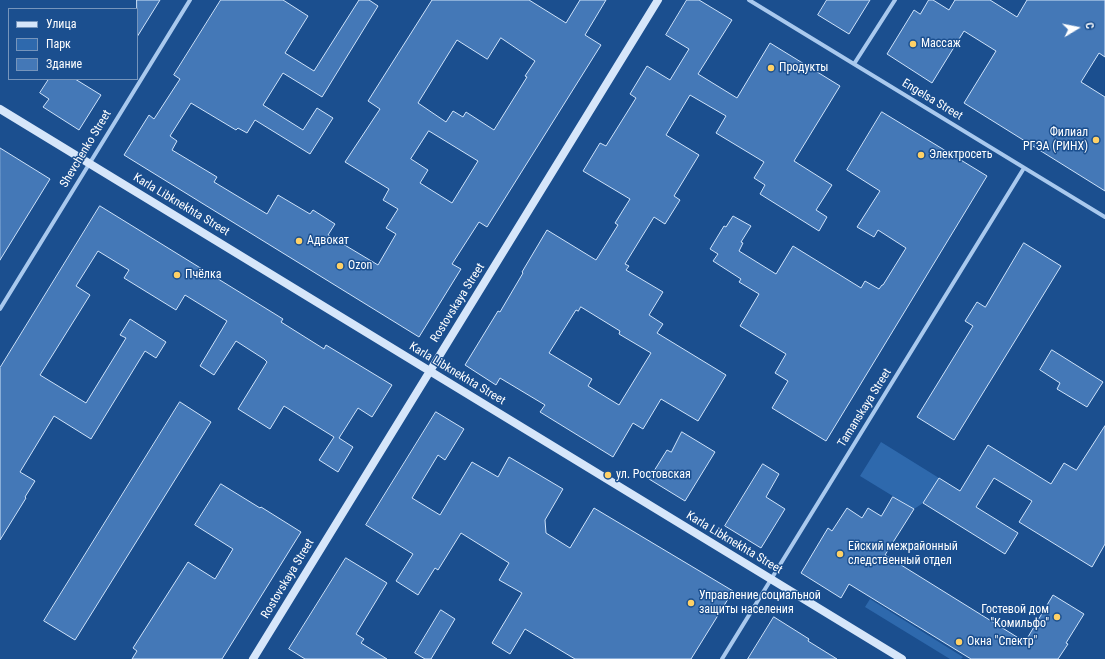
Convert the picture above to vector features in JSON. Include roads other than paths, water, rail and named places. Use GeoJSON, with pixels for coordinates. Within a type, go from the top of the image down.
{"type":"FeatureCollection","features":[{"type":"Feature","properties":{"kind":"street","name":"Shevchenko Street"},"geometry":{"type":"LineString","coordinates":[[0,309],[190,0]]}},
{"type":"Feature","properties":{"kind":"street","name":"Rostovskaya Street"},"geometry":{"type":"LineString","coordinates":[[253,659],[658,0]]}},
{"type":"Feature","properties":{"kind":"street","name":"Engelsa Street"},"geometry":{"type":"LineString","coordinates":[[749,0],[1105,218]]}},
{"type":"Feature","properties":{"kind":"street"},"geometry":{"type":"LineString","coordinates":[[854,64],[895,0]]}},
{"type":"Feature","properties":{"kind":"street","name":"Karla Libknekhta Street"},"geometry":{"type":"LineString","coordinates":[[0,109],[902,659]]}},
{"type":"Feature","properties":{"kind":"street","name":"Tamanskaya Street"},"geometry":{"type":"LineString","coordinates":[[722,659],[1024,168]]}},
{"type":"Feature","properties":{"kind":"place","name":"Массаж"},"geometry":{"type":"Point","coordinates":[913,44]}},
{"type":"Feature","properties":{"kind":"place","name":"Продукты"},"geometry":{"type":"Point","coordinates":[771,68]}},
{"type":"Feature","properties":{"kind":"place","name":"Филиал РГЭА (РИНХ)"},"geometry":{"type":"Point","coordinates":[1096,140]}},
{"type":"Feature","properties":{"kind":"place","name":"Электросеть"},"geometry":{"type":"Point","coordinates":[921,155]}},
{"type":"Feature","properties":{"kind":"place","name":"Адвокат"},"geometry":{"type":"Point","coordinates":[299,241]}},
{"type":"Feature","properties":{"kind":"place","name":"Ozon"},"geometry":{"type":"Point","coordinates":[340,266]}},
{"type":"Feature","properties":{"kind":"place","name":"Пчёлка"},"geometry":{"type":"Point","coordinates":[177,275]}},
{"type":"Feature","properties":{"kind":"place","name":"ул. Ростовская"},"geometry":{"type":"Point","coordinates":[608,475]}},
{"type":"Feature","properties":{"kind":"place","name":"Ейский межрайонный следственный отдел"},"geometry":{"type":"Point","coordinates":[840,554]}},
{"type":"Feature","properties":{"kind":"place","name":"Управление социальной защиты населения"},"geometry":{"type":"Point","coordinates":[691,603]}},
{"type":"Feature","properties":{"kind":"place","name":"Гостевой дом \"Комильфо\""},"geometry":{"type":"Point","coordinates":[1057,617]}},
{"type":"Feature","properties":{"kind":"place","name":"Окна \"Спектр\""},"geometry":{"type":"Point","coordinates":[959,642]}}]}
